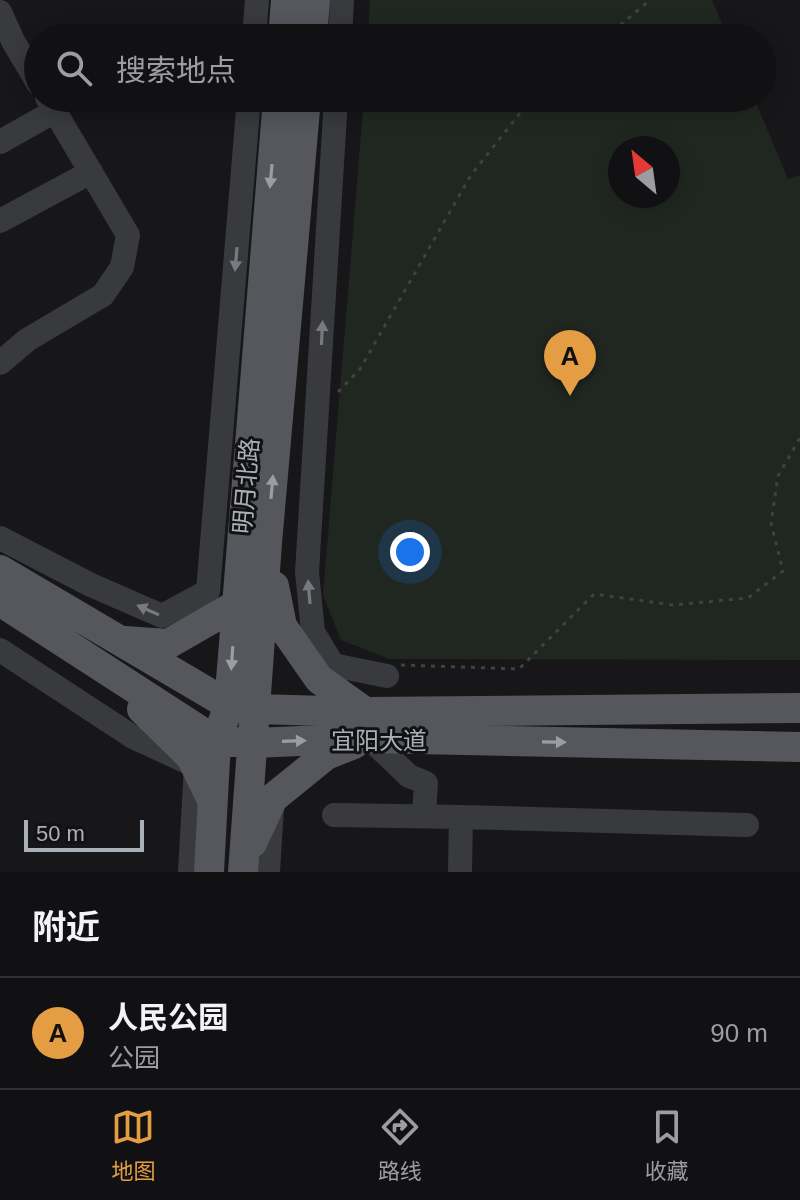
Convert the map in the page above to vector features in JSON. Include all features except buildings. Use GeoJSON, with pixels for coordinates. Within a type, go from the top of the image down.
{"type":"FeatureCollection","features":[{"type":"Feature","properties":{"kind":"main road"},"geometry":{"type":"LineString","coordinates":[[284,24],[286,0]]}},
{"type":"Feature","properties":{"kind":"main road"},"geometry":{"type":"LineString","coordinates":[[313,24],[315,0]]}},
{"type":"Feature","properties":{"kind":"main road","name":"明月北路"},"geometry":{"type":"LineString","coordinates":[[251,868],[253,743],[242,707],[236,605],[277,112]]}},
{"type":"Feature","properties":{"kind":"main road","name":"明月北路"},"geometry":{"type":"LineString","coordinates":[[209,872],[216,741],[242,707],[267,543],[305,112]]}},
{"type":"Feature","properties":{"kind":"main road"},"geometry":{"type":"LineString","coordinates":[[251,868],[273,798],[367,725],[319,679],[282,626],[267,543]]}},
{"type":"Feature","properties":{"kind":"main road","name":"宜阳大道"},"geometry":{"type":"LineString","coordinates":[[0,570],[120,641],[242,707],[367,725],[800,747]]}},
{"type":"Feature","properties":{"kind":"main road","name":"宜阳大道"},"geometry":{"type":"LineString","coordinates":[[0,601],[216,741],[253,743],[367,725],[800,708]]}},
{"type":"Feature","properties":{"kind":"main road"},"geometry":{"type":"LineString","coordinates":[[120,641],[168,644],[236,605]]}},
{"type":"Feature","properties":{"kind":"main road"},"geometry":{"type":"LineString","coordinates":[[99,665],[191,757],[213,802]]}},
{"type":"Feature","properties":{"kind":"street"},"geometry":{"type":"LineString","coordinates":[[255,24],[257,0]]}},
{"type":"Feature","properties":{"kind":"street"},"geometry":{"type":"LineString","coordinates":[[341,24],[342,0]]}},
{"type":"Feature","properties":{"kind":"street"},"geometry":{"type":"LineString","coordinates":[[0,12],[8,50],[24,68]]}},
{"type":"Feature","properties":{"kind":"street"},"geometry":{"type":"LineString","coordinates":[[0,142],[41,112]]}},
{"type":"Feature","properties":{"kind":"street"},"geometry":{"type":"LineString","coordinates":[[0,363],[27,340],[103,295],[122,267],[128,235],[55,112]]}},
{"type":"Feature","properties":{"kind":"street"},"geometry":{"type":"LineString","coordinates":[[0,538],[91,585],[162,616],[208,591],[248,112]]}},
{"type":"Feature","properties":{"kind":"street"},"geometry":{"type":"LineString","coordinates":[[335,112],[307,572],[313,632],[333,665],[387,676]]}},
{"type":"Feature","properties":{"kind":"street"},"geometry":{"type":"LineString","coordinates":[[0,221],[91,172]]}},
{"type":"Feature","properties":{"kind":"street"},"geometry":{"type":"LineString","coordinates":[[0,650],[133,737],[196,766],[190,872]]}},
{"type":"Feature","properties":{"kind":"street"},"geometry":{"type":"LineString","coordinates":[[367,725],[409,776],[426,783],[424,816]]}},
{"type":"Feature","properties":{"kind":"street"},"geometry":{"type":"LineString","coordinates":[[334,815],[747,825]]}},
{"type":"Feature","properties":{"kind":"street"},"geometry":{"type":"LineString","coordinates":[[460,872],[461,817]]}},
{"type":"Feature","properties":{"kind":"path"},"geometry":{"type":"LineString","coordinates":[[622,24],[650,0]]}},
{"type":"Feature","properties":{"kind":"path"},"geometry":{"type":"LineString","coordinates":[[317,415],[360,369],[471,175],[521,112]]}},
{"type":"Feature","properties":{"kind":"path"},"geometry":{"type":"LineString","coordinates":[[387,676],[403,664],[519,669],[594,594],[673,605],[748,598],[783,571],[771,523],[778,476],[800,438]]}},
{"type":"Feature","properties":{"kind":"shaded area"},"geometry":{"type":"Polygon","coordinates":[[[370,0],[712,0],[722,24],[369,24],[370,0]]]}},
{"type":"Feature","properties":{"kind":"shaded area"},"geometry":{"type":"Polygon","coordinates":[[[363,112],[760,112],[788,179],[800,175],[800,660],[389,659],[341,640],[323,595],[363,112]]]}},
{"type":"Feature","properties":{"kind":"place","name":"人民公园"},"geometry":{"type":"Point","coordinates":[570,396]}}]}
